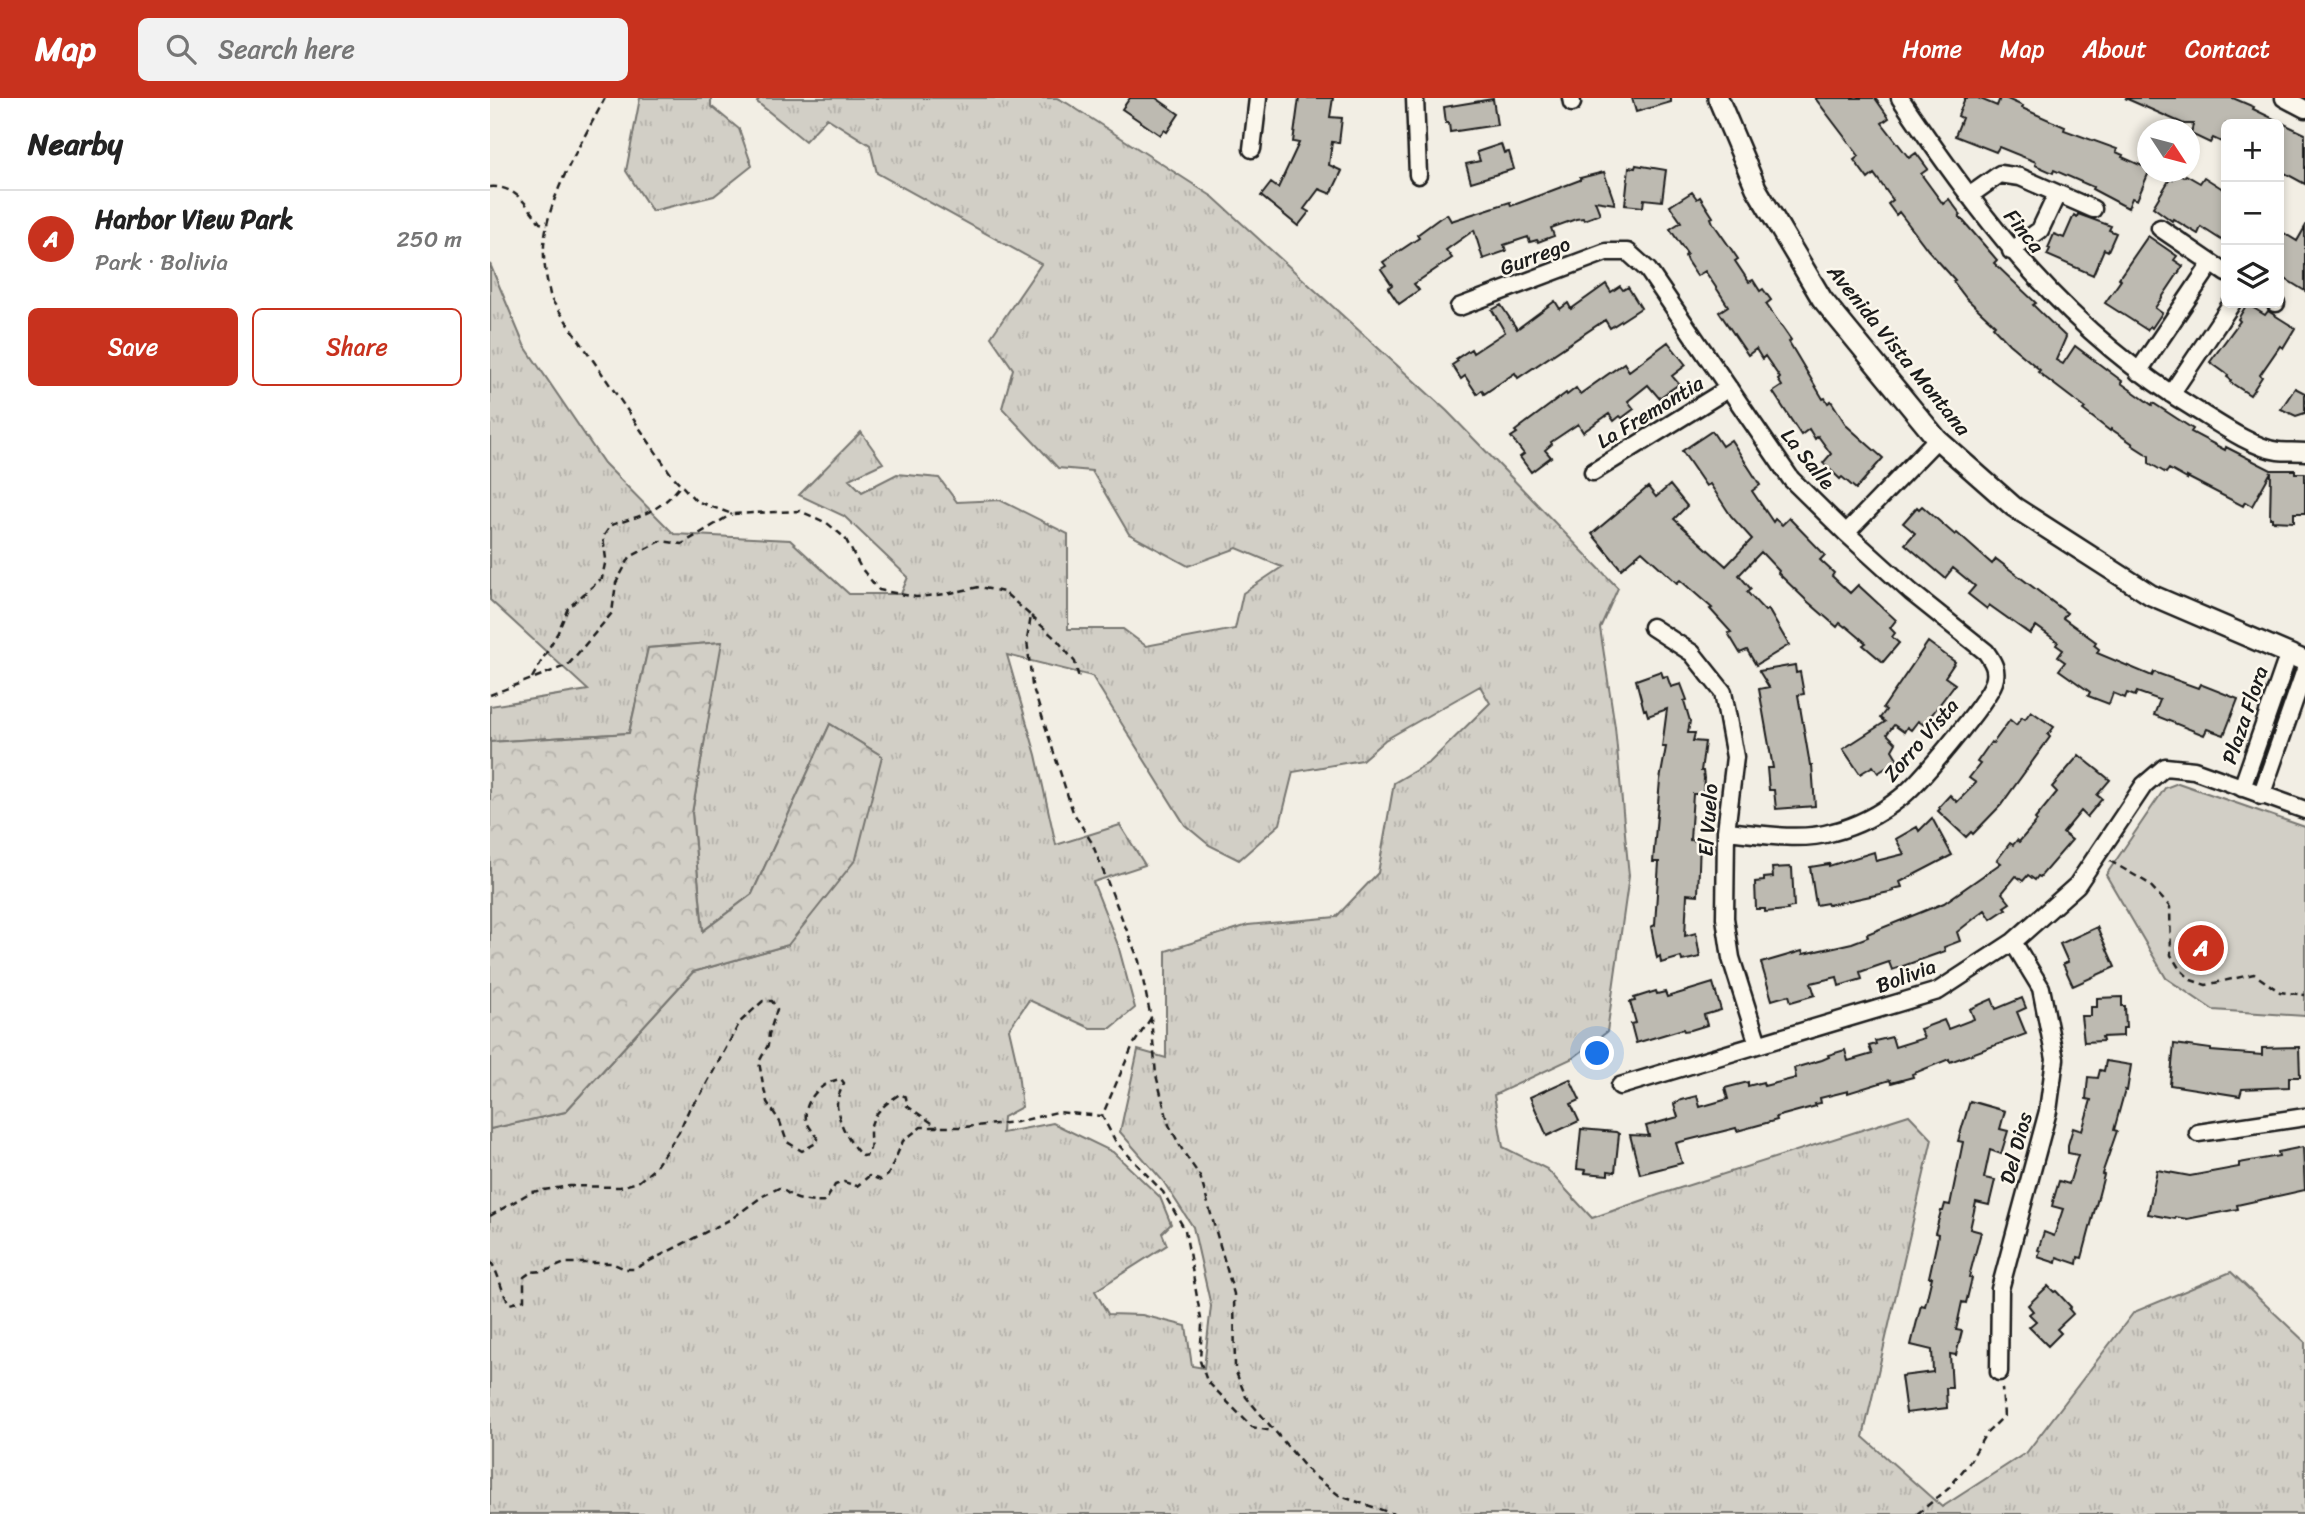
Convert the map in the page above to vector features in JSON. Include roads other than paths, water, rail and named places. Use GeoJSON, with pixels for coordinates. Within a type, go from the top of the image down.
{"type":"FeatureCollection","features":[{"type":"Feature","properties":{"kind":"street"},"geometry":{"type":"LineString","coordinates":[[1252,149],[1258,98]]}},
{"type":"Feature","properties":{"kind":"street"},"geometry":{"type":"LineString","coordinates":[[1415,98],[1418,175]]}},
{"type":"Feature","properties":{"kind":"street","name":"Avenida Vista Montana"},"geometry":{"type":"LineString","coordinates":[[1718,98],[1756,188],[1822,299],[1937,439],[2014,506],[2151,595],[2297,659]]}},
{"type":"Feature","properties":{"kind":"street","name":"Finca"},"geometry":{"type":"LineString","coordinates":[[1900,98],[2011,251],[2042,286],[2105,344],[2138,372],[2239,436],[2276,450],[2305,452]]}},
{"type":"Feature","properties":{"kind":"street"},"geometry":{"type":"LineString","coordinates":[[2284,98],[2305,109]]}},
{"type":"Feature","properties":{"kind":"street"},"geometry":{"type":"LineString","coordinates":[[1969,196],[2000,174],[2020,177],[2093,209]]}},
{"type":"Feature","properties":{"kind":"street"},"geometry":{"type":"LineString","coordinates":[[2011,251],[2040,230],[2057,194]]}},
{"type":"Feature","properties":{"kind":"street"},"geometry":{"type":"LineString","coordinates":[[2160,228],[2221,270]]}},
{"type":"Feature","properties":{"kind":"street","name":"Gurrego"},"geometry":{"type":"LineString","coordinates":[[1459,307],[1606,252],[1628,252]]}},
{"type":"Feature","properties":{"kind":"street","name":"La Salle"},"geometry":{"type":"LineString","coordinates":[[1628,252],[1648,270],[1791,479],[1911,592],[1986,652],[1992,661]]}},
{"type":"Feature","properties":{"kind":"street"},"geometry":{"type":"LineString","coordinates":[[2138,372],[2211,264]]}},
{"type":"Feature","properties":{"kind":"street"},"geometry":{"type":"LineString","coordinates":[[2171,394],[2229,308]]}},
{"type":"Feature","properties":{"kind":"street","name":"La Fremontia"},"geometry":{"type":"LineString","coordinates":[[1592,472],[1729,388]]}},
{"type":"Feature","properties":{"kind":"street"},"geometry":{"type":"LineString","coordinates":[[1846,533],[1937,439]]}},
{"type":"Feature","properties":{"kind":"street","name":"El Vuelo"},"geometry":{"type":"LineString","coordinates":[[1652,627],[1692,653],[1723,692],[1735,757],[1727,831],[1725,918],[1731,958],[1758,1044]]}},
{"type":"Feature","properties":{"kind":"street","name":"Plaza Flora"},"geometry":{"type":"LineString","coordinates":[[2242,788],[2297,659]]}},
{"type":"Feature","properties":{"kind":"street","name":"Zorro Vista"},"geometry":{"type":"LineString","coordinates":[[1727,831],[1805,836],[1832,833],[1865,820],[1901,798],[1929,769],[1985,697],[1994,683],[1996,671],[1992,661]]}},
{"type":"Feature","properties":{"kind":"street","name":"Plaza Flora"},"geometry":{"type":"LineString","coordinates":[[2261,796],[2305,670]]}},
{"type":"Feature","properties":{"kind":"street","name":"Bolivia"},"geometry":{"type":"LineString","coordinates":[[1620,1086],[1938,991],[2013,942],[2077,885],[2144,785],[2165,767],[2194,771],[2242,788]]}},
{"type":"Feature","properties":{"kind":"street"},"geometry":{"type":"LineString","coordinates":[[2242,788],[2305,810]]}},
{"type":"Feature","properties":{"kind":"street","name":"Del Dios"},"geometry":{"type":"LineString","coordinates":[[1999,1372],[2000,1289],[2048,1111],[2055,1059],[2041,988],[2013,942]]}},
{"type":"Feature","properties":{"kind":"street"},"geometry":{"type":"LineString","coordinates":[[2198,1133],[2305,1116]]}},
{"type":"Feature","properties":{"kind":"place","name":"Harbor View Park"},"geometry":{"type":"Point","coordinates":[2201,948]}}]}
